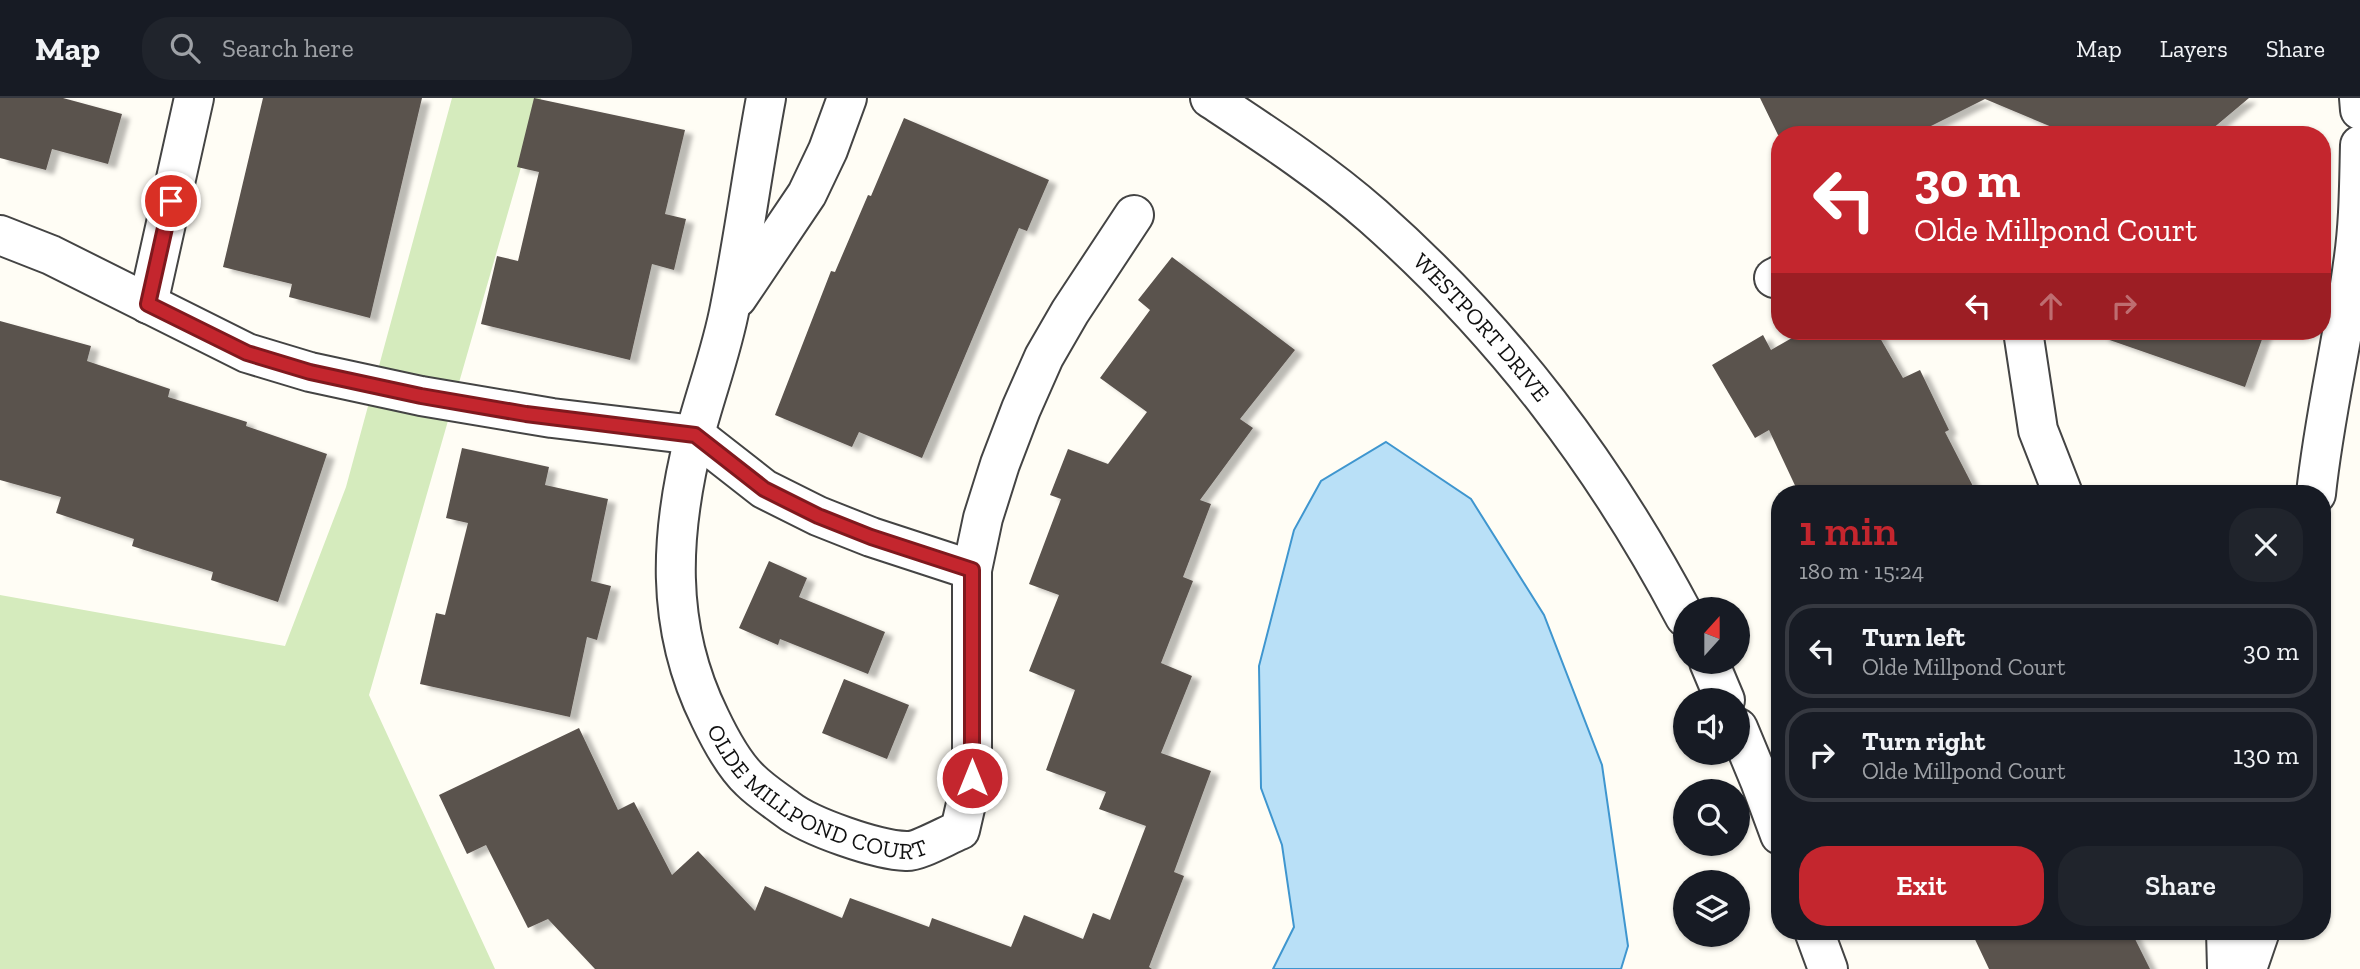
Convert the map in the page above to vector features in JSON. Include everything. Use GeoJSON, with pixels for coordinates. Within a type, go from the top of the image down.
{"type":"FeatureCollection","features":[{"type":"Feature","properties":{"kind":"street"},"geometry":{"type":"LineString","coordinates":[[148,304],[194,98]]}},
{"type":"Feature","properties":{"kind":"street","name":"OLDE MILLPOND COURT"},"geometry":{"type":"LineString","coordinates":[[766,98],[730,308],[695,435],[681,500],[675,548],[675,598],[683,647],[698,694],[720,738],[748,779],[796,816],[849,839],[908,852],[960,830],[972,778],[972,570],[983,518],[1000,464],[1044,357],[1070,312],[1134,215]]}},
{"type":"Feature","properties":{"kind":"street","name":"OLDE MILLPOND COURT"},"geometry":{"type":"LineString","coordinates":[[730,308],[807,194],[828,150],[847,98]]}},
{"type":"Feature","properties":{"kind":"street","name":"WESTPORT DRIVE"},"geometry":{"type":"LineString","coordinates":[[1210,98],[1293,152],[1363,208],[1448,288],[1523,370],[1598,468],[1652,555],[1674,597]]}},
{"type":"Feature","properties":{"kind":"street"},"geometry":{"type":"LineString","coordinates":[[2359,98],[2360,110]]}},
{"type":"Feature","properties":{"kind":"street"},"geometry":{"type":"LineString","coordinates":[[2317,485],[2321,445],[2354,264],[2360,145]]}},
{"type":"Feature","properties":{"kind":"street"},"geometry":{"type":"LineString","coordinates":[[0,235],[51,255],[247,353],[310,372],[421,396],[526,414],[695,435],[764,489],[818,516],[871,537],[972,570]]}},
{"type":"Feature","properties":{"kind":"street"},"geometry":{"type":"LineString","coordinates":[[2024,340],[2038,430],[2059,485]]}},
{"type":"Feature","properties":{"kind":"street"},"geometry":{"type":"LineString","coordinates":[[1750,756],[1771,810]]}},
{"type":"Feature","properties":{"kind":"street"},"geometry":{"type":"LineString","coordinates":[[1817,940],[1828,969]]}},
{"type":"Feature","properties":{"kind":"street"},"geometry":{"type":"LineString","coordinates":[[2226,940],[2227,969]]}},
{"type":"Feature","properties":{"kind":"street"},"geometry":{"type":"LineString","coordinates":[[2247,969],[2257,940]]}},
{"type":"Feature","properties":{"kind":"green space"},"geometry":{"type":"Polygon","coordinates":[[[452,98],[541,98],[369,695],[495,969],[0,969],[0,595],[285,646],[346,487],[452,98]]]}},
{"type":"Feature","properties":{"kind":"water"},"geometry":{"type":"Polygon","coordinates":[[[1386,442],[1471,499],[1544,615],[1602,765],[1628,946],[1621,969],[1273,969],[1294,927],[1282,845],[1261,788],[1259,666],[1294,530],[1321,481],[1386,442]]]}},
{"type":"Feature","properties":{"kind":"building"},"geometry":{"type":"Polygon","coordinates":[[[0,98],[63,98],[122,114],[108,164],[52,149],[46,170],[0,158],[0,98]]]}},
{"type":"Feature","properties":{"kind":"building"},"geometry":{"type":"Polygon","coordinates":[[[263,98],[422,98],[370,318],[289,297],[292,284],[223,267],[263,98]]]}},
{"type":"Feature","properties":{"kind":"building"},"geometry":{"type":"Polygon","coordinates":[[[534,98],[685,130],[665,214],[686,219],[674,270],[652,264],[630,360],[481,324],[497,256],[518,261],[539,172],[517,167],[534,98]]]}},
{"type":"Feature","properties":{"kind":"building"},"geometry":{"type":"Polygon","coordinates":[[[1760,98],[2249,98],[2216,126],[2050,126],[1985,99],[1931,126],[1774,126],[1760,98]]]}},
{"type":"Feature","properties":{"kind":"building"},"geometry":{"type":"Polygon","coordinates":[[[904,118],[1049,180],[1027,231],[1019,228],[922,458],[859,432],[852,447],[775,415],[831,271],[835,272],[904,118]]]}},
{"type":"Feature","properties":{"kind":"building"},"geometry":{"type":"Polygon","coordinates":[[[1172,257],[1295,350],[1240,419],[1253,428],[1200,500],[1211,504],[1183,577],[1193,581],[1161,663],[1192,676],[1161,753],[1211,771],[1174,872],[1184,876],[1149,967],[1152,969],[595,969],[548,919],[528,928],[486,845],[467,854],[439,795],[579,728],[618,810],[634,802],[672,875],[698,851],[755,911],[765,886],[842,918],[850,898],[929,927],[932,918],[1011,947],[1024,915],[1083,939],[1093,913],[1110,920],[1146,826],[1099,809],[1106,792],[1046,770],[1075,690],[1029,671],[1059,595],[1029,584],[1061,499],[1050,495],[1068,449],[1108,464],[1147,412],[1100,378],[1150,310],[1138,300],[1172,257]]]}},
{"type":"Feature","properties":{"kind":"building"},"geometry":{"type":"Polygon","coordinates":[[[0,321],[91,346],[87,361],[170,389],[168,397],[247,422],[246,426],[327,454],[278,602],[211,580],[213,572],[132,546],[134,539],[56,513],[61,497],[0,480],[0,321]]]}},
{"type":"Feature","properties":{"kind":"building"},"geometry":{"type":"Polygon","coordinates":[[[1763,335],[1771,350],[1788,340],[1881,340],[1903,378],[1920,370],[1949,430],[1945,432],[1972,485],[1795,485],[1769,430],[1755,438],[1712,365],[1763,335]]]}},
{"type":"Feature","properties":{"kind":"building"},"geometry":{"type":"Polygon","coordinates":[[[2110,340],[2262,340],[2245,387],[2110,340]]]}},
{"type":"Feature","properties":{"kind":"building"},"geometry":{"type":"Polygon","coordinates":[[[462,448],[549,467],[545,485],[608,499],[591,581],[611,586],[597,640],[587,637],[570,717],[420,684],[436,613],[445,615],[468,523],[446,518],[462,448]]]}},
{"type":"Feature","properties":{"kind":"building"},"geometry":{"type":"Polygon","coordinates":[[[769,561],[807,578],[799,597],[885,632],[868,674],[780,639],[778,645],[739,628],[769,561]]]}},
{"type":"Feature","properties":{"kind":"building"},"geometry":{"type":"Polygon","coordinates":[[[844,679],[909,705],[887,759],[822,733],[844,679]]]}},
{"type":"Feature","properties":{"kind":"building"},"geometry":{"type":"Polygon","coordinates":[[[1975,940],[2136,940],[2150,969],[1989,969],[1975,940]]]}},
{"type":"Feature","properties":{"kind":"route"},"geometry":{"type":"LineString","coordinates":[[171,201],[148,304],[247,353],[310,372],[421,396],[552,418],[695,435],[764,489],[818,516],[871,537],[972,570],[972,778]]}}]}
